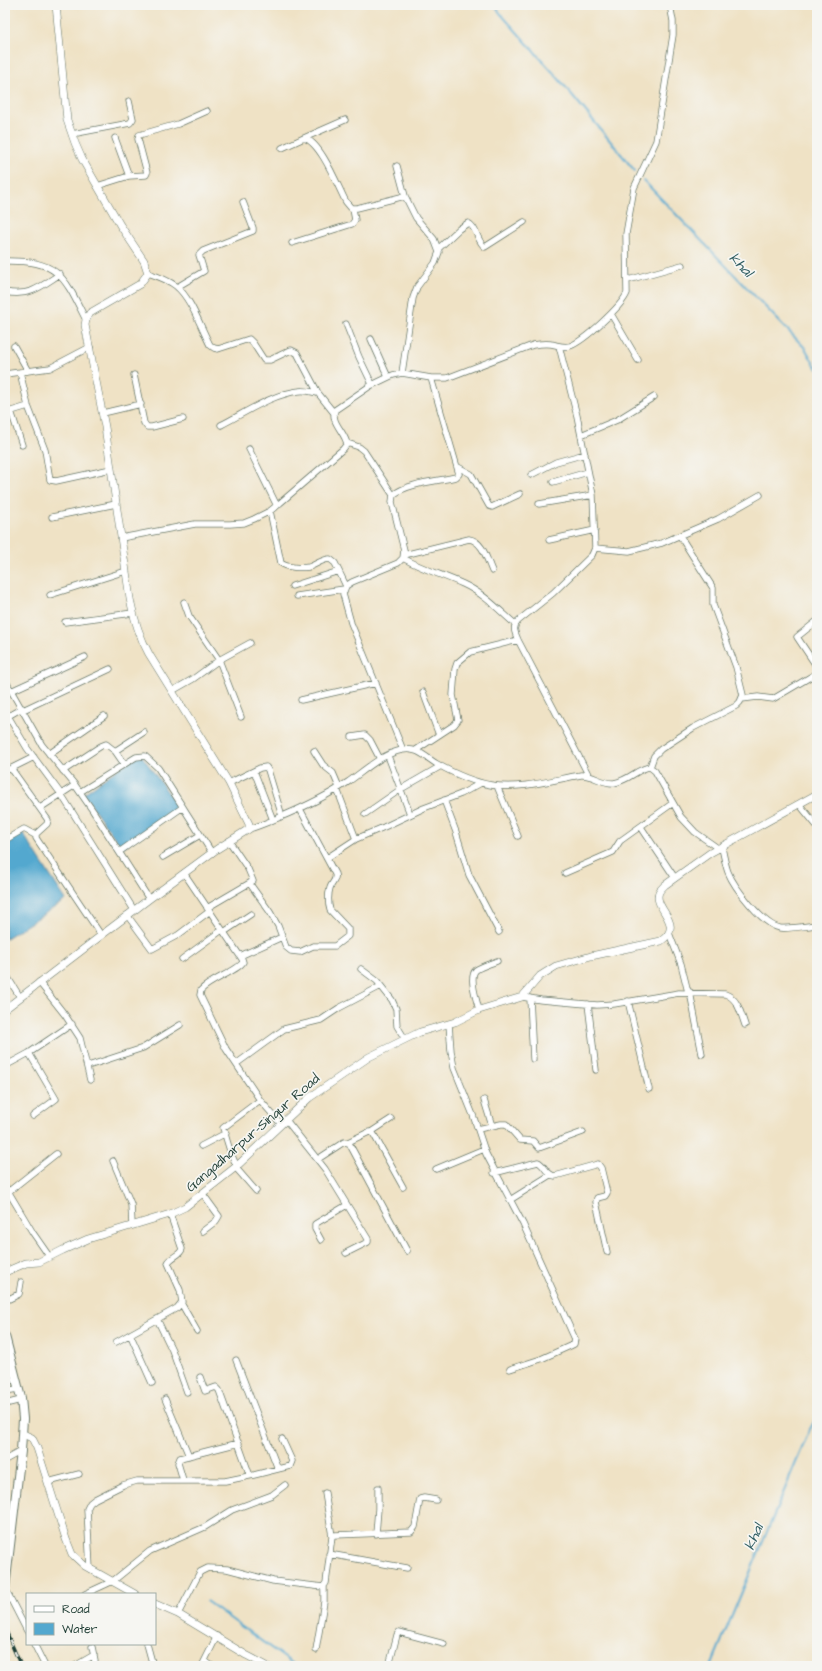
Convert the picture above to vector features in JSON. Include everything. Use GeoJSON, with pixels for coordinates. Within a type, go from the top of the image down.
{"type":"FeatureCollection","features":[{"type":"Feature","properties":{"kind":"main road"},"geometry":{"type":"LineString","coordinates":[[5,1338],[21,1400],[23,1434],[5,1588]]}},
{"type":"Feature","properties":{"kind":"street"},"geometry":{"type":"LineString","coordinates":[[56,5],[67,120],[82,159],[120,225],[144,261],[148,273]]}},
{"type":"Feature","properties":{"kind":"street"},"geometry":{"type":"LineString","coordinates":[[404,557],[404,550],[392,502],[393,495],[364,451],[359,447],[347,443],[334,420],[334,413],[338,407],[372,384],[388,376],[402,373],[440,379],[455,376],[532,345],[546,344],[570,346],[576,343],[611,314],[624,300],[627,293],[628,280],[626,250],[627,228],[636,181],[651,151],[658,129],[673,35],[673,21],[670,5]]}},
{"type":"Feature","properties":{"kind":"street"},"geometry":{"type":"LineString","coordinates":[[72,134],[130,123],[133,119],[128,101]]}},
{"type":"Feature","properties":{"kind":"street"},"geometry":{"type":"LineString","coordinates":[[97,186],[129,176],[144,176],[147,174],[138,136],[178,124],[207,111]]}},
{"type":"Feature","properties":{"kind":"street"},"geometry":{"type":"LineString","coordinates":[[282,148],[345,120]]}},
{"type":"Feature","properties":{"kind":"street"},"geometry":{"type":"LineString","coordinates":[[115,138],[129,176]]}},
{"type":"Feature","properties":{"kind":"street"},"geometry":{"type":"LineString","coordinates":[[292,243],[352,224],[355,220],[353,209],[349,207],[346,202],[317,148],[310,140],[304,138]]}},
{"type":"Feature","properties":{"kind":"street"},"geometry":{"type":"LineString","coordinates":[[397,166],[405,196],[416,218],[434,239],[438,248],[436,263],[416,286],[402,373]]}},
{"type":"Feature","properties":{"kind":"street"},"geometry":{"type":"LineString","coordinates":[[353,209],[405,196]]}},
{"type":"Feature","properties":{"kind":"street"},"geometry":{"type":"LineString","coordinates":[[177,287],[204,271],[200,255],[203,251],[252,231],[253,228],[243,202]]}},
{"type":"Feature","properties":{"kind":"street"},"geometry":{"type":"LineString","coordinates":[[438,248],[468,223],[472,226],[482,245],[485,247],[524,222]]}},
{"type":"Feature","properties":{"kind":"street"},"geometry":{"type":"LineString","coordinates":[[5,261],[37,264],[52,269],[60,274],[74,295],[86,320],[103,413],[126,571],[137,629],[143,643],[172,692],[229,783],[249,824],[249,829]]}},
{"type":"Feature","properties":{"kind":"street"},"geometry":{"type":"LineString","coordinates":[[628,280],[682,265]]}},
{"type":"Feature","properties":{"kind":"street"},"geometry":{"type":"LineString","coordinates":[[148,273],[160,277],[177,287],[188,302],[212,347],[218,349],[249,339],[262,357],[267,360],[288,351],[294,351],[300,357],[318,393],[334,413]]}},
{"type":"Feature","properties":{"kind":"street"},"geometry":{"type":"LineString","coordinates":[[86,320],[95,310],[140,284],[148,273]]}},
{"type":"Feature","properties":{"kind":"street"},"geometry":{"type":"LineString","coordinates":[[5,292],[20,294],[32,292],[60,274]]}},
{"type":"Feature","properties":{"kind":"street"},"geometry":{"type":"LineString","coordinates":[[611,314],[638,360]]}},
{"type":"Feature","properties":{"kind":"street"},"geometry":{"type":"LineString","coordinates":[[346,324],[372,384]]}},
{"type":"Feature","properties":{"kind":"street"},"geometry":{"type":"LineString","coordinates":[[371,339],[388,376]]}},
{"type":"Feature","properties":{"kind":"street"},"geometry":{"type":"LineString","coordinates":[[14,346],[28,371]]}},
{"type":"Feature","properties":{"kind":"street"},"geometry":{"type":"LineString","coordinates":[[515,624],[554,593],[592,555],[596,548],[593,495],[581,435],[559,346]]}},
{"type":"Feature","properties":{"kind":"street"},"geometry":{"type":"LineString","coordinates":[[5,374],[50,368],[90,347]]}},
{"type":"Feature","properties":{"kind":"street"},"geometry":{"type":"LineString","coordinates":[[20,372],[28,406],[43,444],[49,477],[52,481],[111,469]]}},
{"type":"Feature","properties":{"kind":"street"},"geometry":{"type":"LineString","coordinates":[[134,375],[144,423],[149,428],[183,419]]}},
{"type":"Feature","properties":{"kind":"street"},"geometry":{"type":"LineString","coordinates":[[393,495],[396,492],[412,486],[456,477],[459,474],[431,378]]}},
{"type":"Feature","properties":{"kind":"street"},"geometry":{"type":"LineString","coordinates":[[221,425],[269,400],[283,395],[299,391],[318,393]]}},
{"type":"Feature","properties":{"kind":"street"},"geometry":{"type":"LineString","coordinates":[[581,435],[617,420],[654,397]]}},
{"type":"Feature","properties":{"kind":"street"},"geometry":{"type":"LineString","coordinates":[[103,413],[141,404]]}},
{"type":"Feature","properties":{"kind":"street"},"geometry":{"type":"LineString","coordinates":[[5,414],[28,406]]}},
{"type":"Feature","properties":{"kind":"street"},"geometry":{"type":"LineString","coordinates":[[11,411],[22,446]]}},
{"type":"Feature","properties":{"kind":"street"},"geometry":{"type":"LineString","coordinates":[[121,538],[195,524],[244,523],[260,517],[277,506],[323,467],[343,449],[347,443]]}},
{"type":"Feature","properties":{"kind":"street"},"geometry":{"type":"LineString","coordinates":[[249,449],[277,506]]}},
{"type":"Feature","properties":{"kind":"street"},"geometry":{"type":"LineString","coordinates":[[531,475],[556,462],[585,454]]}},
{"type":"Feature","properties":{"kind":"street"},"geometry":{"type":"LineString","coordinates":[[458,467],[470,474],[489,506],[492,507],[520,494]]}},
{"type":"Feature","properties":{"kind":"street"},"geometry":{"type":"LineString","coordinates":[[553,482],[588,472]]}},
{"type":"Feature","properties":{"kind":"street"},"geometry":{"type":"LineString","coordinates":[[539,504],[593,495]]}},
{"type":"Feature","properties":{"kind":"street"},"geometry":{"type":"LineString","coordinates":[[596,548],[622,551],[636,550],[680,536],[718,519],[760,495]]}},
{"type":"Feature","properties":{"kind":"street"},"geometry":{"type":"LineString","coordinates":[[52,517],[116,504]]}},
{"type":"Feature","properties":{"kind":"street"},"geometry":{"type":"LineString","coordinates":[[270,511],[278,556],[283,565],[309,567],[327,559],[333,560],[339,570],[345,588],[344,600],[351,623],[403,750]]}},
{"type":"Feature","properties":{"kind":"street"},"geometry":{"type":"LineString","coordinates":[[549,540],[595,530]]}},
{"type":"Feature","properties":{"kind":"street"},"geometry":{"type":"LineString","coordinates":[[650,767],[654,756],[661,749],[693,728],[736,706],[742,699],[743,695],[736,667],[713,605],[713,588],[680,536]]}},
{"type":"Feature","properties":{"kind":"street"},"geometry":{"type":"LineString","coordinates":[[296,596],[345,588],[352,582],[398,563],[404,557],[469,539],[473,539],[481,547],[492,571]]}},
{"type":"Feature","properties":{"kind":"street"},"geometry":{"type":"LineString","coordinates":[[404,557],[419,566],[463,584],[486,599],[515,624],[515,634],[589,776]]}},
{"type":"Feature","properties":{"kind":"street"},"geometry":{"type":"LineString","coordinates":[[292,586],[339,570]]}},
{"type":"Feature","properties":{"kind":"street"},"geometry":{"type":"LineString","coordinates":[[50,595],[126,571]]}},
{"type":"Feature","properties":{"kind":"street"},"geometry":{"type":"LineString","coordinates":[[184,602],[189,616],[219,660],[241,717]]}},
{"type":"Feature","properties":{"kind":"street"},"geometry":{"type":"LineString","coordinates":[[65,622],[133,613]]}},
{"type":"Feature","properties":{"kind":"street"},"geometry":{"type":"LineString","coordinates":[[817,621],[797,637],[817,667]]}},
{"type":"Feature","properties":{"kind":"street"},"geometry":{"type":"LineString","coordinates":[[416,750],[454,725],[459,718],[454,704],[453,695],[455,669],[460,659],[470,652],[518,640]]}},
{"type":"Feature","properties":{"kind":"street"},"geometry":{"type":"LineString","coordinates":[[172,692],[219,660],[250,643]]}},
{"type":"Feature","properties":{"kind":"street"},"geometry":{"type":"LineString","coordinates":[[11,691],[86,657]]}},
{"type":"Feature","properties":{"kind":"street"},"geometry":{"type":"LineString","coordinates":[[110,669],[6,717],[61,794],[134,910]]}},
{"type":"Feature","properties":{"kind":"street"},"geometry":{"type":"LineString","coordinates":[[742,699],[758,697],[773,699],[817,673]]}},
{"type":"Feature","properties":{"kind":"street"},"geometry":{"type":"LineString","coordinates":[[5,680],[37,737],[80,792],[149,899]]}},
{"type":"Feature","properties":{"kind":"street"},"geometry":{"type":"LineString","coordinates":[[301,700],[376,683]]}},
{"type":"Feature","properties":{"kind":"street"},"geometry":{"type":"LineString","coordinates":[[423,692],[439,735]]}},
{"type":"Feature","properties":{"kind":"street"},"geometry":{"type":"LineString","coordinates":[[49,754],[104,716]]}},
{"type":"Feature","properties":{"kind":"street"},"geometry":{"type":"LineString","coordinates":[[115,751],[144,732]]}},
{"type":"Feature","properties":{"kind":"street"},"geometry":{"type":"LineString","coordinates":[[352,737],[366,735],[380,759]]}},
{"type":"Feature","properties":{"kind":"street"},"geometry":{"type":"LineString","coordinates":[[63,771],[104,745],[110,746],[124,764]]}},
{"type":"Feature","properties":{"kind":"street"},"geometry":{"type":"LineString","coordinates":[[5,1009],[134,910],[229,841],[249,829],[300,809],[338,788],[380,759],[403,750],[416,750],[442,766],[481,783],[497,786],[514,786],[581,775],[612,783],[626,780],[644,768],[650,767],[655,771],[681,817],[688,825],[720,848],[728,872],[734,883],[767,922],[780,928],[817,925]]}},
{"type":"Feature","properties":{"kind":"street"},"geometry":{"type":"LineString","coordinates":[[314,751],[323,765],[333,773],[356,839]]}},
{"type":"Feature","properties":{"kind":"street"},"geometry":{"type":"LineString","coordinates":[[80,792],[124,764],[140,756],[148,757],[158,768],[212,853]]}},
{"type":"Feature","properties":{"kind":"street"},"geometry":{"type":"LineString","coordinates":[[388,756],[410,814]]}},
{"type":"Feature","properties":{"kind":"street"},"geometry":{"type":"LineString","coordinates":[[7,769],[34,757]]}},
{"type":"Feature","properties":{"kind":"street"},"geometry":{"type":"LineString","coordinates":[[365,814],[401,789],[442,766]]}},
{"type":"Feature","properties":{"kind":"street"},"geometry":{"type":"LineString","coordinates":[[229,783],[266,767],[282,816]]}},
{"type":"Feature","properties":{"kind":"street"},"geometry":{"type":"LineString","coordinates":[[7,769],[13,771],[48,820],[47,823],[35,835]]}},
{"type":"Feature","properties":{"kind":"street"},"geometry":{"type":"LineString","coordinates":[[254,771],[272,820]]}},
{"type":"Feature","properties":{"kind":"street"},"geometry":{"type":"LineString","coordinates":[[327,858],[356,839],[388,826],[410,814],[461,794],[481,783]]}},
{"type":"Feature","properties":{"kind":"street"},"geometry":{"type":"LineString","coordinates":[[40,808],[75,785]]}},
{"type":"Feature","properties":{"kind":"street"},"geometry":{"type":"LineString","coordinates":[[497,786],[518,836]]}},
{"type":"Feature","properties":{"kind":"street"},"geometry":{"type":"LineString","coordinates":[[702,1054],[689,992],[681,964],[669,933],[670,922],[659,900],[658,894],[665,886],[704,857],[817,794]]}},
{"type":"Feature","properties":{"kind":"street"},"geometry":{"type":"LineString","coordinates":[[444,800],[471,880],[499,932]]}},
{"type":"Feature","properties":{"kind":"street"},"geometry":{"type":"LineString","coordinates":[[565,873],[614,852],[620,841],[674,803]]}},
{"type":"Feature","properties":{"kind":"street"},"geometry":{"type":"LineString","coordinates":[[799,804],[817,826]]}},
{"type":"Feature","properties":{"kind":"street"},"geometry":{"type":"LineString","coordinates":[[119,852],[183,807]]}},
{"type":"Feature","properties":{"kind":"street"},"geometry":{"type":"LineString","coordinates":[[250,884],[270,912],[289,950],[296,953],[313,946],[335,946],[348,936],[348,929],[329,907],[330,888],[336,876],[300,809]]}},
{"type":"Feature","properties":{"kind":"street"},"geometry":{"type":"LineString","coordinates":[[641,827],[675,878]]}},
{"type":"Feature","properties":{"kind":"street"},"geometry":{"type":"LineString","coordinates":[[5,840],[24,829],[29,830],[35,835],[101,935]]}},
{"type":"Feature","properties":{"kind":"street"},"geometry":{"type":"LineString","coordinates":[[163,857],[200,835]]}},
{"type":"Feature","properties":{"kind":"street"},"geometry":{"type":"LineString","coordinates":[[127,916],[152,949],[178,935],[208,910],[250,884],[253,881],[252,875],[229,841]]}},
{"type":"Feature","properties":{"kind":"street"},"geometry":{"type":"LineString","coordinates":[[184,873],[243,962],[241,966],[202,988],[199,993],[220,1038],[260,1100],[318,1159],[368,1241],[346,1253]]}},
{"type":"Feature","properties":{"kind":"street"},"geometry":{"type":"LineString","coordinates":[[182,959],[251,914]]}},
{"type":"Feature","properties":{"kind":"street"},"geometry":{"type":"LineString","coordinates":[[533,1059],[526,997],[540,976],[556,966],[591,956],[662,941],[669,933]]}},
{"type":"Feature","properties":{"kind":"street"},"geometry":{"type":"LineString","coordinates":[[240,956],[282,937]]}},
{"type":"Feature","properties":{"kind":"street"},"geometry":{"type":"LineString","coordinates":[[479,1010],[472,981],[473,974],[477,970],[497,961]]}},
{"type":"Feature","properties":{"kind":"street"},"geometry":{"type":"LineString","coordinates":[[361,969],[370,975],[381,986],[394,1005],[397,1026],[405,1039]]}},
{"type":"Feature","properties":{"kind":"street"},"geometry":{"type":"LineString","coordinates":[[5,973],[20,997]]}},
{"type":"Feature","properties":{"kind":"street"},"geometry":{"type":"LineString","coordinates":[[39,982],[72,1024],[82,1042],[90,1080]]}},
{"type":"Feature","properties":{"kind":"street"},"geometry":{"type":"LineString","coordinates":[[236,1064],[284,1029],[321,1020],[339,1008],[381,986]]}},
{"type":"Feature","properties":{"kind":"street"},"geometry":{"type":"LineString","coordinates":[[526,997],[588,1004],[606,1004],[666,994],[689,992],[729,995],[736,1003],[746,1025]]}},
{"type":"Feature","properties":{"kind":"street","name":"Gangadharpur-Singur Road"},"geometry":{"type":"LineString","coordinates":[[5,1272],[26,1263],[38,1262],[88,1240],[170,1214],[185,1207],[236,1167],[309,1098],[352,1067],[405,1039],[429,1029],[449,1024],[479,1010],[526,997]]}},
{"type":"Feature","properties":{"kind":"street"},"geometry":{"type":"LineString","coordinates":[[628,1001],[649,1089]]}},
{"type":"Feature","properties":{"kind":"street"},"geometry":{"type":"LineString","coordinates":[[588,1004],[596,1070]]}},
{"type":"Feature","properties":{"kind":"street"},"geometry":{"type":"LineString","coordinates":[[5,1066],[29,1053],[72,1024]]}},
{"type":"Feature","properties":{"kind":"street"},"geometry":{"type":"LineString","coordinates":[[449,1024],[450,1047],[454,1068],[472,1110],[484,1149],[494,1173],[524,1224],[575,1341],[572,1345],[557,1352],[510,1369]]}},
{"type":"Feature","properties":{"kind":"street"},"geometry":{"type":"LineString","coordinates":[[88,1066],[143,1048],[180,1025]]}},
{"type":"Feature","properties":{"kind":"street"},"geometry":{"type":"LineString","coordinates":[[29,1053],[56,1098],[54,1102],[33,1116]]}},
{"type":"Feature","properties":{"kind":"street"},"geometry":{"type":"LineString","coordinates":[[256,1191],[236,1167],[230,1156],[224,1126],[260,1100]]}},
{"type":"Feature","properties":{"kind":"street"},"geometry":{"type":"LineString","coordinates":[[484,1100],[492,1126]]}},
{"type":"Feature","properties":{"kind":"street"},"geometry":{"type":"LineString","coordinates":[[318,1159],[344,1142],[348,1142],[371,1132],[391,1119]]}},
{"type":"Feature","properties":{"kind":"street"},"geometry":{"type":"LineString","coordinates":[[478,1129],[506,1124],[520,1140],[533,1141],[539,1148],[583,1132]]}},
{"type":"Feature","properties":{"kind":"street"},"geometry":{"type":"LineString","coordinates":[[371,1132],[376,1137],[403,1187]]}},
{"type":"Feature","properties":{"kind":"street"},"geometry":{"type":"LineString","coordinates":[[201,1146],[226,1133]]}},
{"type":"Feature","properties":{"kind":"street"},"geometry":{"type":"LineString","coordinates":[[348,1142],[352,1146],[373,1188],[408,1251]]}},
{"type":"Feature","properties":{"kind":"street"},"geometry":{"type":"LineString","coordinates":[[436,1169],[484,1149]]}},
{"type":"Feature","properties":{"kind":"street"},"geometry":{"type":"LineString","coordinates":[[8,1192],[56,1154]]}},
{"type":"Feature","properties":{"kind":"street"},"geometry":{"type":"LineString","coordinates":[[113,1161],[130,1201],[132,1226]]}},
{"type":"Feature","properties":{"kind":"street"},"geometry":{"type":"LineString","coordinates":[[494,1173],[538,1162],[550,1175]]}},
{"type":"Feature","properties":{"kind":"street"},"geometry":{"type":"LineString","coordinates":[[510,1200],[550,1175],[555,1176],[571,1173],[597,1164],[600,1166],[607,1193],[606,1196],[597,1198],[596,1202],[607,1252]]}},
{"type":"Feature","properties":{"kind":"street"},"geometry":{"type":"LineString","coordinates":[[5,1186],[33,1233],[50,1256]]}},
{"type":"Feature","properties":{"kind":"street"},"geometry":{"type":"LineString","coordinates":[[203,1194],[219,1216],[216,1221],[203,1232]]}},
{"type":"Feature","properties":{"kind":"street"},"geometry":{"type":"LineString","coordinates":[[321,1240],[315,1229],[315,1224],[347,1205]]}},
{"type":"Feature","properties":{"kind":"street"},"geometry":{"type":"LineString","coordinates":[[116,1342],[177,1308],[181,1303],[182,1299],[180,1290],[168,1262],[171,1258],[180,1253],[182,1249],[170,1214]]}},
{"type":"Feature","properties":{"kind":"street"},"geometry":{"type":"LineString","coordinates":[[5,1301],[20,1294],[21,1282]]}},
{"type":"Feature","properties":{"kind":"street"},"geometry":{"type":"LineString","coordinates":[[181,1303],[197,1331]]}},
{"type":"Feature","properties":{"kind":"street"},"geometry":{"type":"LineString","coordinates":[[157,1318],[174,1354],[187,1392]]}},
{"type":"Feature","properties":{"kind":"street"},"geometry":{"type":"LineString","coordinates":[[130,1334],[152,1383]]}},
{"type":"Feature","properties":{"kind":"street"},"geometry":{"type":"LineString","coordinates":[[236,1360],[278,1469]]}},
{"type":"Feature","properties":{"kind":"street"},"geometry":{"type":"LineString","coordinates":[[200,1377],[206,1391],[216,1387],[219,1390],[250,1476]]}},
{"type":"Feature","properties":{"kind":"street"},"geometry":{"type":"LineString","coordinates":[[5,1392],[18,1389]]}},
{"type":"Feature","properties":{"kind":"street"},"geometry":{"type":"LineString","coordinates":[[165,1399],[189,1456]]}},
{"type":"Feature","properties":{"kind":"street"},"geometry":{"type":"LineString","coordinates":[[5,1404],[21,1400]]}},
{"type":"Feature","properties":{"kind":"street"},"geometry":{"type":"LineString","coordinates":[[23,1434],[32,1438],[35,1443],[70,1549],[77,1560],[133,1593]]}},
{"type":"Feature","properties":{"kind":"street"},"geometry":{"type":"LineString","coordinates":[[90,1569],[87,1509],[90,1503],[131,1482],[153,1480],[216,1481],[250,1476],[290,1466],[292,1463],[282,1439]]}},
{"type":"Feature","properties":{"kind":"street"},"geometry":{"type":"LineString","coordinates":[[183,1480],[178,1461],[180,1458],[239,1443]]}},
{"type":"Feature","properties":{"kind":"street"},"geometry":{"type":"LineString","coordinates":[[5,1460],[21,1451]]}},
{"type":"Feature","properties":{"kind":"street"},"geometry":{"type":"LineString","coordinates":[[48,1482],[78,1474]]}},
{"type":"Feature","properties":{"kind":"street"},"geometry":{"type":"LineString","coordinates":[[87,1593],[113,1581],[150,1551],[205,1527],[232,1510],[272,1495],[285,1486]]}},
{"type":"Feature","properties":{"kind":"street"},"geometry":{"type":"LineString","coordinates":[[376,1534],[378,1488]]}},
{"type":"Feature","properties":{"kind":"street"},"geometry":{"type":"LineString","coordinates":[[316,1650],[323,1609],[324,1586],[326,1583],[332,1536],[325,1493]]}},
{"type":"Feature","properties":{"kind":"street"},"geometry":{"type":"LineString","coordinates":[[332,1536],[411,1532],[415,1527],[420,1499],[436,1500]]}},
{"type":"Feature","properties":{"kind":"street"},"geometry":{"type":"LineString","coordinates":[[329,1554],[407,1568]]}},
{"type":"Feature","properties":{"kind":"street"},"geometry":{"type":"LineString","coordinates":[[178,1614],[200,1572],[208,1568],[227,1569],[273,1581],[321,1587],[324,1586]]}},
{"type":"Feature","properties":{"kind":"street"},"geometry":{"type":"LineString","coordinates":[[5,1588],[26,1628]]}},
{"type":"Feature","properties":{"kind":"street"},"geometry":{"type":"LineString","coordinates":[[156,1604],[178,1614],[267,1666]]}},
{"type":"Feature","properties":{"kind":"street"},"geometry":{"type":"LineString","coordinates":[[388,1666],[399,1632],[444,1644]]}},
{"type":"Feature","properties":{"kind":"street"},"geometry":{"type":"LineString","coordinates":[[212,1666],[204,1664],[217,1636]]}},
{"type":"Feature","properties":{"kind":"street"},"geometry":{"type":"LineString","coordinates":[[34,1645],[45,1666]]}},
{"type":"Feature","properties":{"kind":"street"},"geometry":{"type":"LineString","coordinates":[[147,1645],[153,1666]]}},
{"type":"Feature","properties":{"kind":"street"},"geometry":{"type":"LineString","coordinates":[[92,1647],[96,1666]]}},
{"type":"Feature","properties":{"kind":"street"},"geometry":{"type":"LineString","coordinates":[[75,1666],[94,1654]]}},
{"type":"Feature","properties":{"kind":"water"},"geometry":{"type":"Polygon","coordinates":[[[140,753],[179,808],[122,848],[83,794],[140,753]]]}},
{"type":"Feature","properties":{"kind":"water"},"geometry":{"type":"Polygon","coordinates":[[[22,832],[66,900],[5,939],[5,842],[22,832]]]}},
{"type":"Feature","properties":{"kind":"waterway","name":"khal"},"geometry":{"type":"LineString","coordinates":[[495,5],[500,13],[558,78],[635,171]]}},
{"type":"Feature","properties":{"kind":"waterway","name":"khal"},"geometry":{"type":"LineString","coordinates":[[644,181],[805,348],[817,369]]}},
{"type":"Feature","properties":{"kind":"waterway","name":"khal"},"geometry":{"type":"LineString","coordinates":[[711,1666],[810,1429],[817,1417]]}},
{"type":"Feature","properties":{"kind":"waterway"},"geometry":{"type":"LineString","coordinates":[[206,1601],[296,1666]]}},
{"type":"Feature","properties":{"kind":"railway"},"geometry":{"type":"LineString","coordinates":[[5,1629],[21,1666]]}}]}
